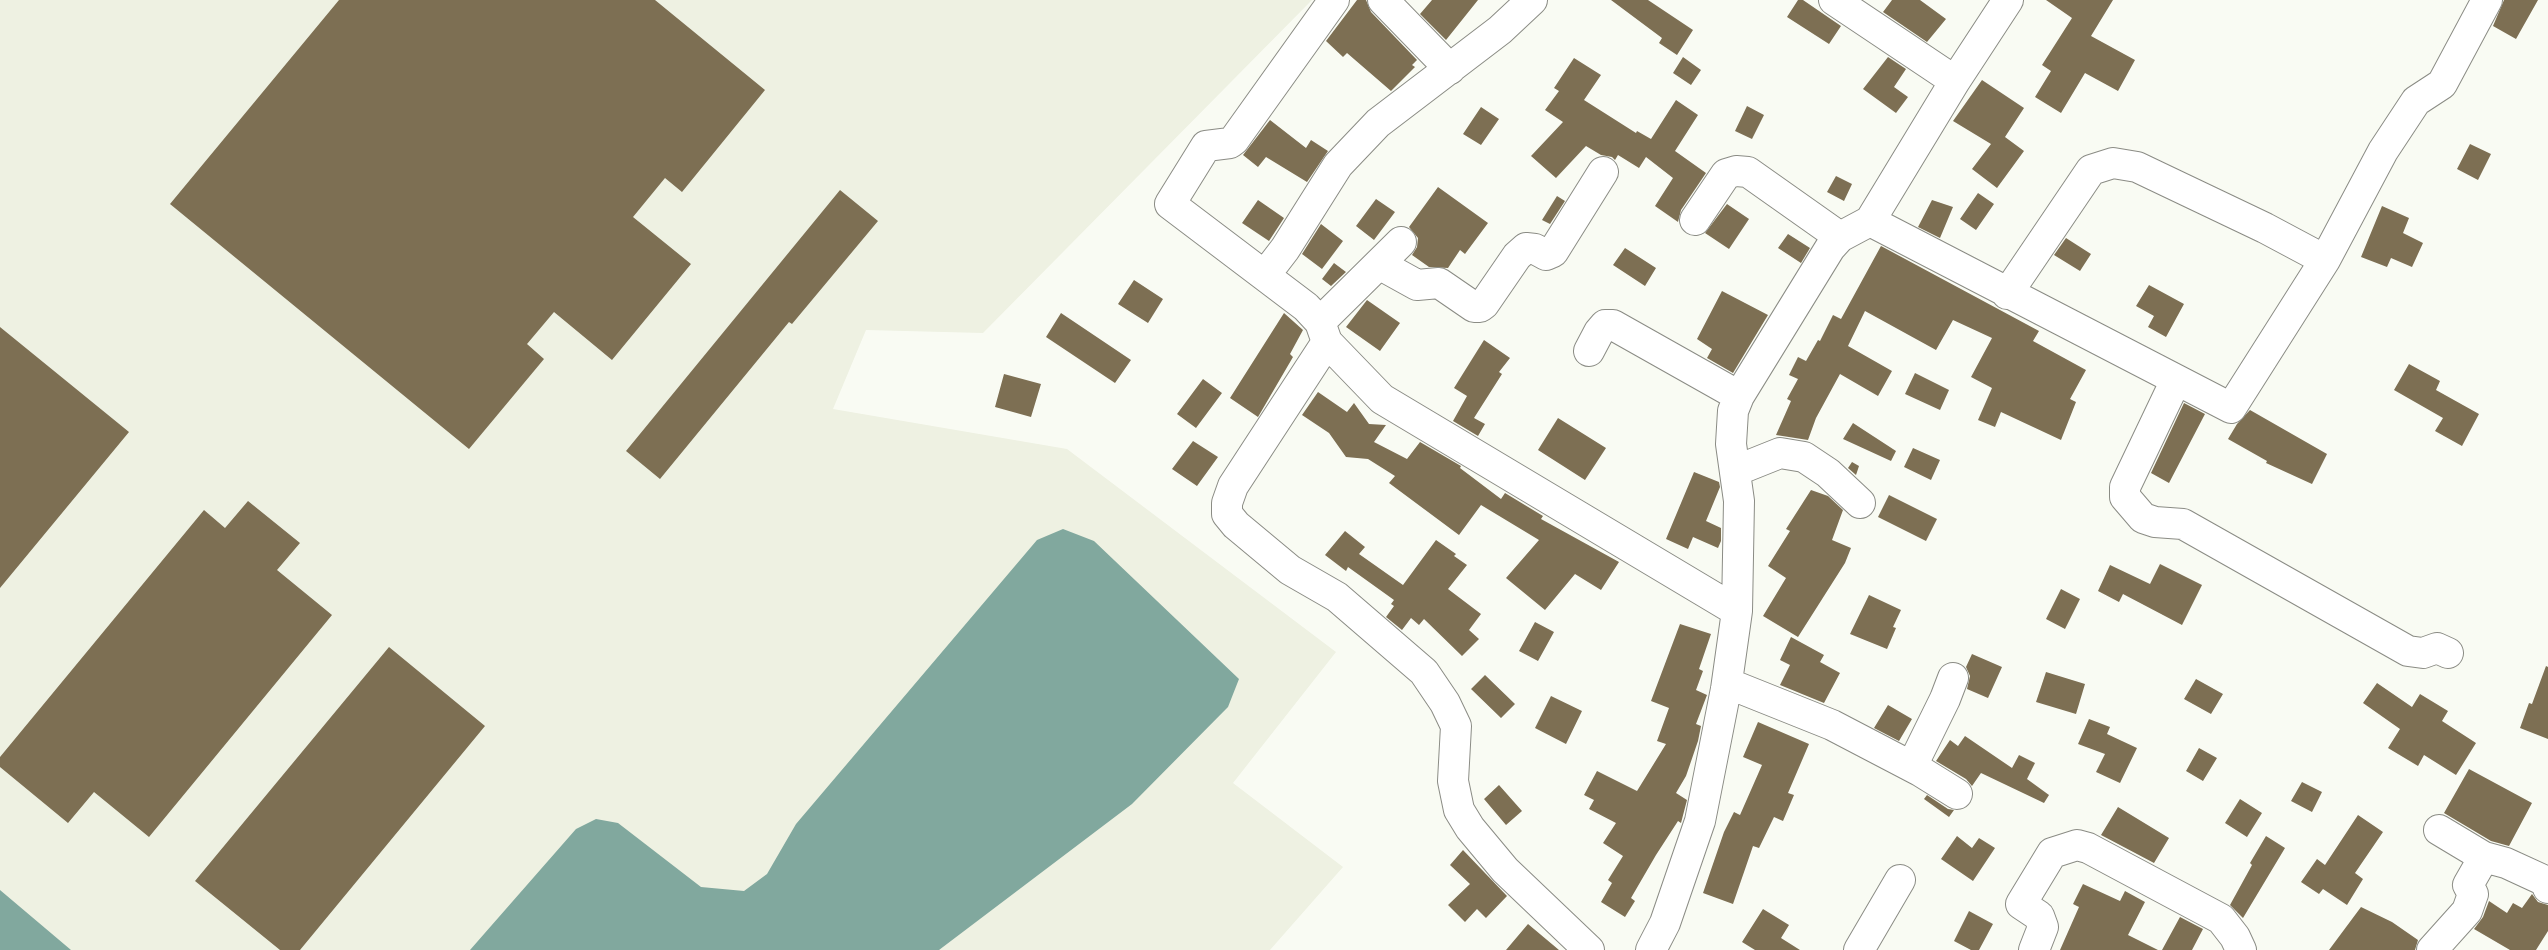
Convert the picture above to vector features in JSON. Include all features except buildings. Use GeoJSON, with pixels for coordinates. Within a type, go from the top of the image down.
{"type":"FeatureCollection","features":[{"type":"Feature","properties":{"kind":"street"},"geometry":{"type":"LineString","coordinates":[[1334,0],[1234,140],[1230,143],[1206,146],[1170,204],[1293,295],[1382,399],[1737,611]]}},
{"type":"Feature","properties":{"kind":"street"},"geometry":{"type":"LineString","coordinates":[[1383,0],[1450,69]]}},
{"type":"Feature","properties":{"kind":"street"},"geometry":{"type":"LineString","coordinates":[[1265,275],[1285,249],[1338,165],[1378,123],[1500,30],[1533,0]]}},
{"type":"Feature","properties":{"kind":"street"},"geometry":{"type":"LineString","coordinates":[[1834,0],[1955,81]]}},
{"type":"Feature","properties":{"kind":"street"},"geometry":{"type":"LineString","coordinates":[[1651,950],[1673,902],[1701,821],[1727,683],[1737,611],[1739,501],[1731,444],[1733,411],[1739,396],[1824,258],[1840,237],[1870,222],[1955,81],[2008,0]]}},
{"type":"Feature","properties":{"kind":"street"},"geometry":{"type":"LineString","coordinates":[[1870,222],[2230,408],[2325,260],[2383,151],[2416,101],[2442,84],[2487,0]]}},
{"type":"Feature","properties":{"kind":"street"},"geometry":{"type":"LineString","coordinates":[[2007,294],[2091,170],[2113,164],[2138,167],[2265,228],[2325,260]]}},
{"type":"Feature","properties":{"kind":"street"},"geometry":{"type":"LineString","coordinates":[[1695,220],[1726,174],[1736,171],[1748,172],[1840,237]]}},
{"type":"Feature","properties":{"kind":"street"},"geometry":{"type":"LineString","coordinates":[[1379,264],[1417,285],[1439,283],[1474,307],[1480,307],[1517,256],[1526,248],[1535,249],[1546,255],[1553,252],[1603,172]]}},
{"type":"Feature","properties":{"kind":"street"},"geometry":{"type":"LineString","coordinates":[[1401,243],[1379,264],[1323,332],[1233,486],[1227,503],[1227,514],[1236,525],[1290,570],[1337,597],[1373,625],[1424,672],[1445,703],[1456,726],[1453,781],[1459,810],[1470,828],[1505,870],[1588,950]]}},
{"type":"Feature","properties":{"kind":"street"},"geometry":{"type":"LineString","coordinates":[[1589,351],[1605,325],[1612,325],[1739,396]]}},
{"type":"Feature","properties":{"kind":"street"},"geometry":{"type":"LineString","coordinates":[[2176,380],[2125,487],[2125,497],[2143,518],[2155,522],[2183,524],[2408,651],[2423,653],[2437,648],[2448,654]]}},
{"type":"Feature","properties":{"kind":"street"},"geometry":{"type":"LineString","coordinates":[[1735,471],[1780,453],[1804,457],[1828,473],[1860,503]]}},
{"type":"Feature","properties":{"kind":"street"},"geometry":{"type":"LineString","coordinates":[[1912,766],[1953,678]]}},
{"type":"Feature","properties":{"kind":"street"},"geometry":{"type":"LineString","coordinates":[[1727,683],[1832,725],[1912,766],[1957,794]]}},
{"type":"Feature","properties":{"kind":"street"},"geometry":{"type":"LineString","coordinates":[[2439,830],[2484,857],[2506,862],[2547,881]]}},
{"type":"Feature","properties":{"kind":"street"},"geometry":{"type":"LineString","coordinates":[[2034,950],[2043,927],[2039,916],[2021,904],[2052,853],[2077,845],[2088,848],[2221,919],[2235,937],[2241,950]]}},
{"type":"Feature","properties":{"kind":"street"},"geometry":{"type":"LineString","coordinates":[[2432,950],[2467,911],[2473,894],[2468,885],[2484,857]]}},
{"type":"Feature","properties":{"kind":"street"},"geometry":{"type":"LineString","coordinates":[[1859,950],[1900,880]]}},
{"type":"Feature","properties":{"kind":"shaded area"},"geometry":{"type":"Polygon","coordinates":[[[0,0],[1312,0],[983,333],[866,330],[833,409],[1067,449],[1336,652],[1233,783],[1343,867],[1270,950],[0,950],[0,0]]]}},
{"type":"Feature","properties":{"kind":"water"},"geometry":{"type":"Polygon","coordinates":[[[1063,529],[1094,541],[1239,679],[1228,707],[1132,804],[939,950],[470,950],[576,829],[596,819],[618,823],[701,887],[744,891],[767,874],[796,824],[1037,540],[1063,529]]]}},
{"type":"Feature","properties":{"kind":"water"},"geometry":{"type":"Polygon","coordinates":[[[0,890],[71,950],[0,950],[0,890]]]}}]}
